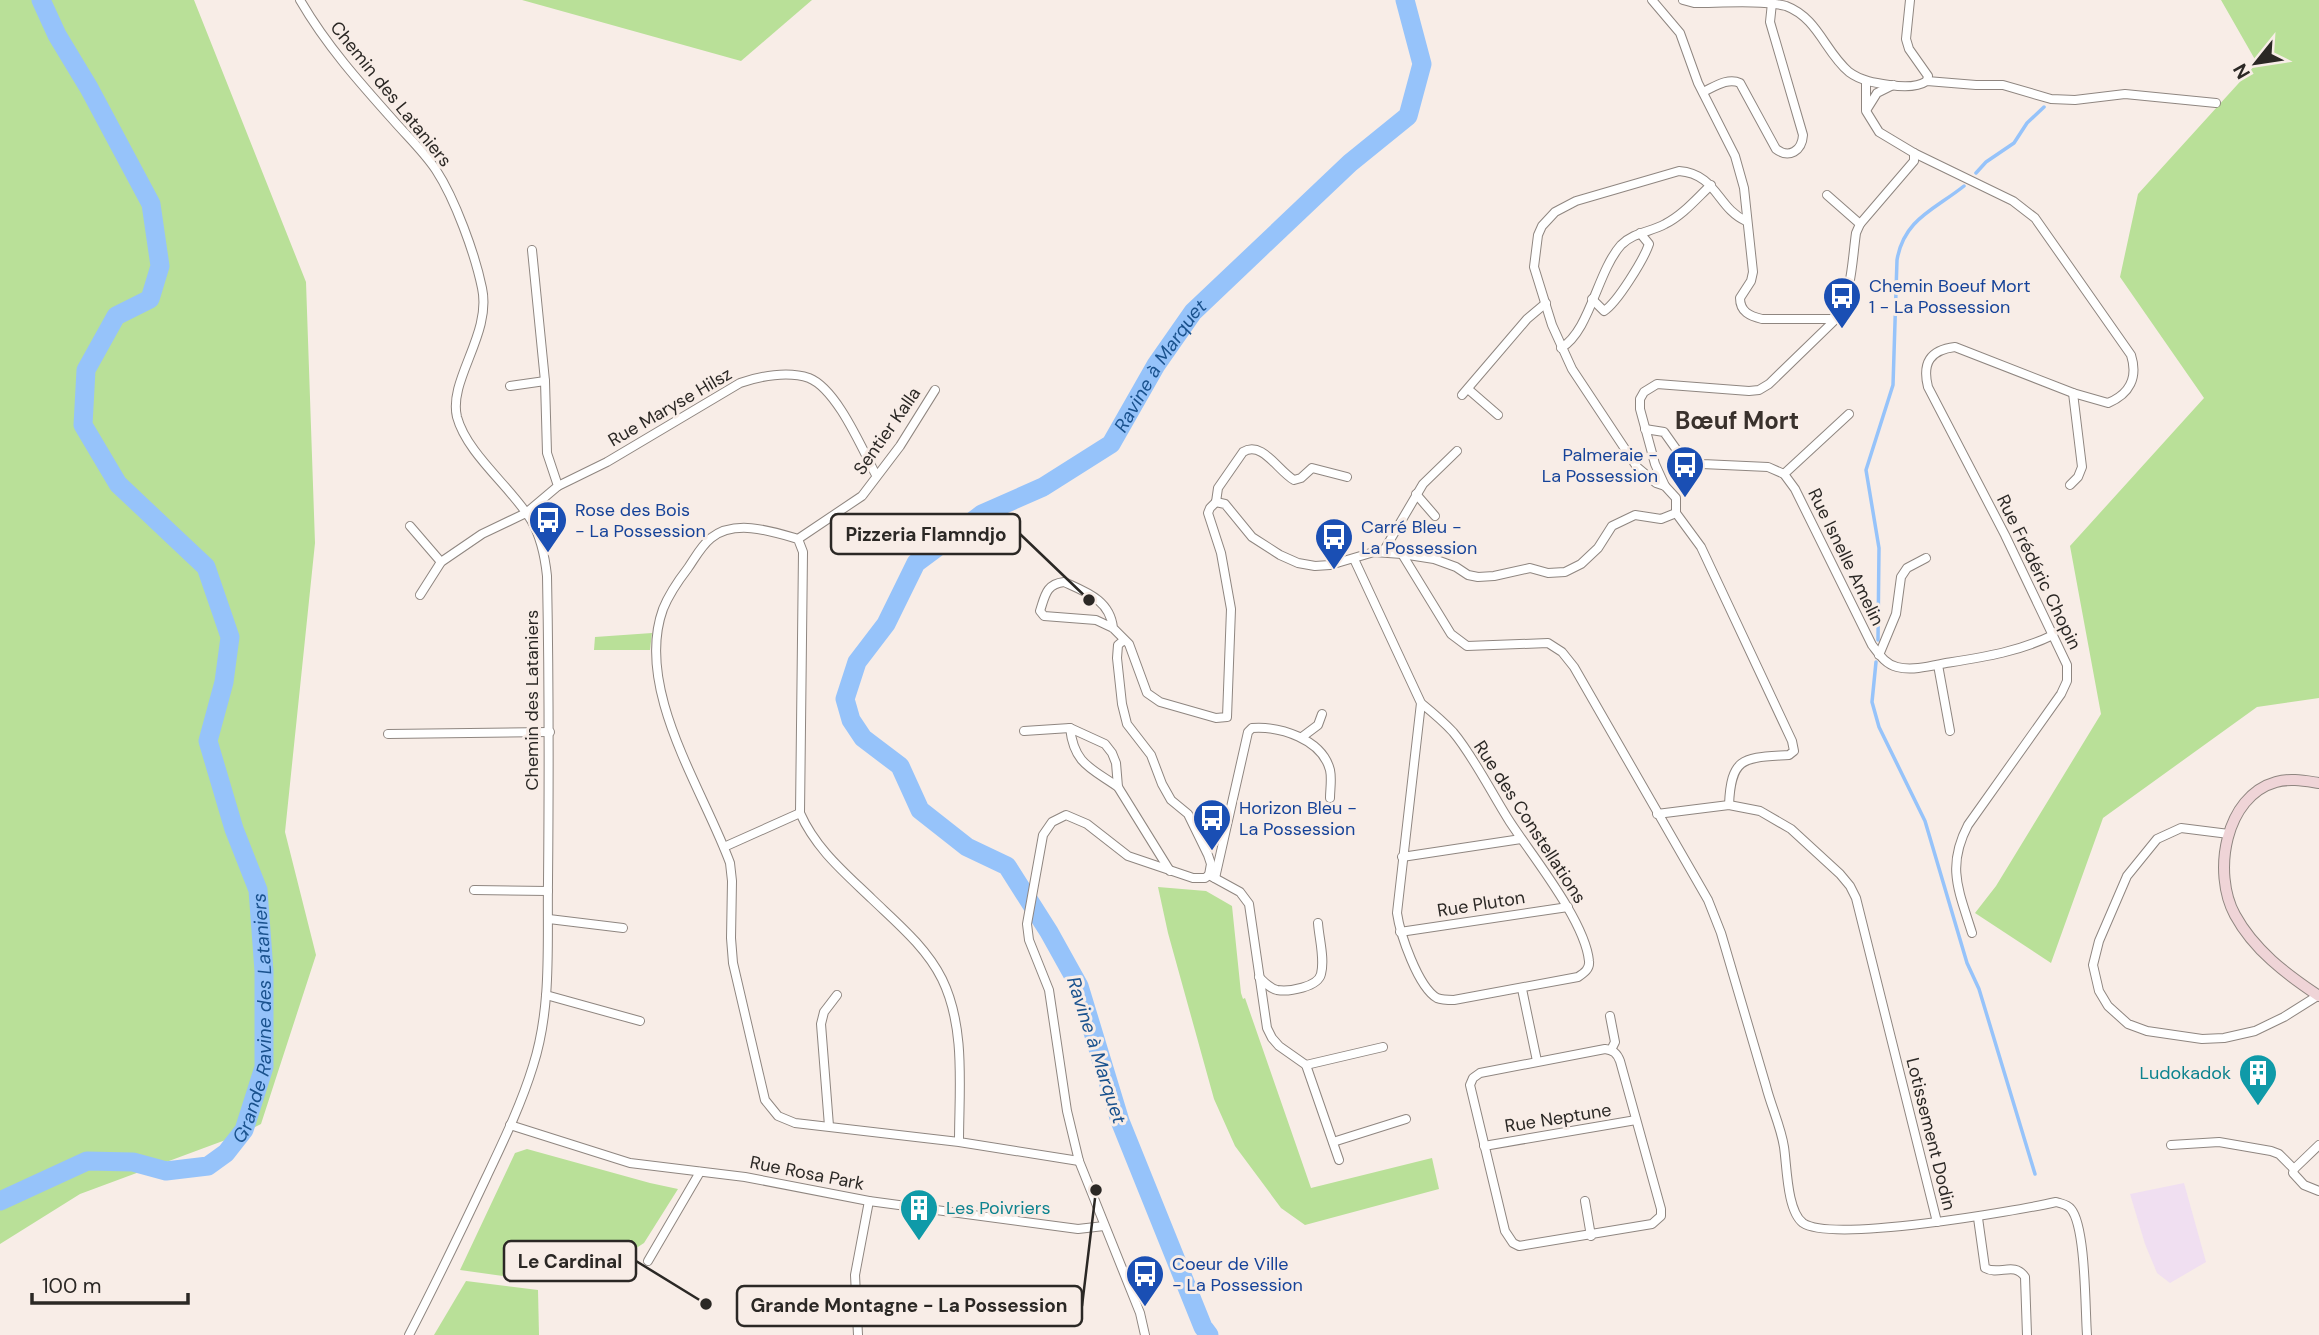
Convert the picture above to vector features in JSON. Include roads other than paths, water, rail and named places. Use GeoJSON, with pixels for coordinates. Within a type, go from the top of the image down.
{"type":"FeatureCollection","features":[{"type":"Feature","properties":{"kind":"main road"},"geometry":{"type":"LineString","coordinates":[[2319,783],[2293,780],[2277,782],[2259,789],[2236,816],[2225,862],[2225,883],[2234,913],[2252,939],[2276,965],[2319,995]]}},
{"type":"Feature","properties":{"kind":"street","name":"Chemin des Lataniers"},"geometry":{"type":"LineString","coordinates":[[300,0],[340,60],[420,150],[447,188],[471,249],[483,290],[483,315],[478,338],[459,387],[456,404],[458,418],[478,455],[526,513],[538,534],[547,576],[550,732],[546,995],[533,1066],[510,1125],[409,1335]]}},
{"type":"Feature","properties":{"kind":"street"},"geometry":{"type":"LineString","coordinates":[[1652,0],[1680,33],[1703,92],[1740,171],[1753,272],[1740,303],[1746,312],[1762,319],[1836,318]]}},
{"type":"Feature","properties":{"kind":"street"},"geometry":{"type":"LineString","coordinates":[[1683,0],[1694,3],[1784,5],[1802,16],[1819,33],[1850,72],[1866,81],[1911,86],[1927,81],[2003,85],[2051,99],[2075,100],[2125,94],[2216,103]]}},
{"type":"Feature","properties":{"kind":"street"},"geometry":{"type":"LineString","coordinates":[[1910,0],[1906,39],[1909,49],[1928,75],[1927,81]]}},
{"type":"Feature","properties":{"kind":"street"},"geometry":{"type":"LineString","coordinates":[[1703,92],[1735,80],[1740,83],[1776,149],[1789,154],[1799,149],[1803,135],[1770,22],[1772,3]]}},
{"type":"Feature","properties":{"kind":"street"},"geometry":{"type":"LineString","coordinates":[[1730,805],[1730,780],[1738,765],[1749,758],[1789,755],[1794,751],[1793,741],[1701,547],[1676,513],[1676,498],[1665,486],[1655,464],[1640,409],[1640,399],[1644,392],[1657,384],[1759,390],[1769,384],[1836,318],[1848,295],[1856,233],[1860,224],[1914,161],[1914,153],[1879,132],[1866,111],[1866,81]]}},
{"type":"Feature","properties":{"kind":"street"},"geometry":{"type":"LineString","coordinates":[[1866,111],[1877,93],[1893,85]]}},
{"type":"Feature","properties":{"kind":"street","name":"Rue Frédéric Chopin"},"geometry":{"type":"LineString","coordinates":[[1914,153],[2014,201],[2035,218],[2131,355],[2134,365],[2132,383],[2115,400],[2108,402],[2099,402],[2073,393],[1955,347],[1941,349],[1930,357],[1924,371],[1928,387],[2005,534],[2067,666],[2067,681],[2062,694],[1968,825],[1959,843],[1955,861],[1956,880],[1972,933]]}},
{"type":"Feature","properties":{"kind":"street"},"geometry":{"type":"LineString","coordinates":[[1665,486],[1646,476],[1627,454],[1572,369],[1561,348],[1534,267],[1535,244],[1542,226],[1555,212],[1576,201],[1679,171],[1690,172],[1711,185],[1729,209],[1746,221]]}},
{"type":"Feature","properties":{"kind":"street"},"geometry":{"type":"LineString","coordinates":[[1561,348],[1571,342],[1579,330],[1620,246],[1640,233],[1674,219],[1711,185]]}},
{"type":"Feature","properties":{"kind":"street"},"geometry":{"type":"LineString","coordinates":[[1827,195],[1860,224]]}},
{"type":"Feature","properties":{"kind":"street"},"geometry":{"type":"LineString","coordinates":[[1592,299],[1604,311],[1614,301],[1649,244],[1640,233]]}},
{"type":"Feature","properties":{"kind":"street"},"geometry":{"type":"LineString","coordinates":[[532,250],[545,381],[547,453],[558,486]]}},
{"type":"Feature","properties":{"kind":"street"},"geometry":{"type":"LineString","coordinates":[[1498,415],[1465,392],[1527,319],[1546,303]]}},
{"type":"Feature","properties":{"kind":"street","name":"Rue Maryse Hilsz"},"geometry":{"type":"LineString","coordinates":[[526,513],[558,486],[607,463],[740,383],[754,378],[786,375],[810,379],[829,393],[876,475]]}},
{"type":"Feature","properties":{"kind":"street"},"geometry":{"type":"LineString","coordinates":[[510,386],[545,381]]}},
{"type":"Feature","properties":{"kind":"street","name":"Sentier Kalla"},"geometry":{"type":"LineString","coordinates":[[798,539],[862,496],[900,446],[935,390]]}},
{"type":"Feature","properties":{"kind":"street"},"geometry":{"type":"LineString","coordinates":[[2070,485],[2078,477],[2082,467],[2073,393]]}},
{"type":"Feature","properties":{"kind":"street"},"geometry":{"type":"LineString","coordinates":[[1645,429],[1664,432],[1681,456],[1695,463],[1768,467],[1784,474],[1849,414]]}},
{"type":"Feature","properties":{"kind":"street"},"geometry":{"type":"LineString","coordinates":[[1113,628],[1110,614],[1091,594],[1064,582],[1051,585],[1047,590],[1040,611],[1044,616],[1096,620],[1113,628],[1129,644],[1147,693],[1160,702],[1216,718],[1227,717],[1231,609],[1221,553],[1208,513],[1216,502],[1218,488],[1243,452],[1248,449],[1259,450],[1294,480],[1301,478],[1312,468],[1347,477]]}},
{"type":"Feature","properties":{"kind":"street"},"geometry":{"type":"LineString","coordinates":[[1383,552],[1423,484],[1457,451]]}},
{"type":"Feature","properties":{"kind":"street","name":"Rue Isnelle Amelin"},"geometry":{"type":"LineString","coordinates":[[1784,474],[1795,489],[1872,646],[1879,655],[1896,614],[1901,577],[1907,568],[1926,558]]}},
{"type":"Feature","properties":{"kind":"street"},"geometry":{"type":"LineString","coordinates":[[1416,494],[1435,516]]}},
{"type":"Feature","properties":{"kind":"street"},"geometry":{"type":"LineString","coordinates":[[1216,502],[1225,504],[1261,544],[1298,563],[1330,565],[1374,552],[1383,552],[1434,559],[1478,577],[1530,568],[1548,573],[1565,572],[1581,564],[1598,548],[1612,526],[1635,515],[1661,519],[1676,513]]}},
{"type":"Feature","properties":{"kind":"street"},"geometry":{"type":"LineString","coordinates":[[420,594],[441,562],[482,534],[526,513]]}},
{"type":"Feature","properties":{"kind":"street"},"geometry":{"type":"LineString","coordinates":[[410,526],[441,562]]}},
{"type":"Feature","properties":{"kind":"street"},"geometry":{"type":"LineString","coordinates":[[960,1142],[958,1038],[951,1002],[942,978],[926,954],[907,933],[817,844],[800,813],[803,552],[798,539],[748,527],[719,533],[704,545],[670,593],[658,630],[657,665],[665,706],[678,745],[730,863],[733,963],[765,1100],[778,1116],[795,1123],[960,1142],[1079,1161]]}},
{"type":"Feature","properties":{"kind":"street","name":"Lotissement Dodin"},"geometry":{"type":"LineString","coordinates":[[1402,554],[1451,634],[1460,642],[1467,646],[1548,643],[1562,652],[1574,667],[1657,814],[1708,901],[1721,933],[1784,1143],[1793,1209],[1799,1219],[1806,1225],[1830,1228],[1888,1227],[1937,1222],[1856,898],[1850,886],[1791,829],[1760,811],[1730,805],[1657,814]]}},
{"type":"Feature","properties":{"kind":"street","name":"Rue des Constellations"},"geometry":{"type":"LineString","coordinates":[[1354,559],[1421,703],[1454,733],[1567,907],[1585,945],[1590,964],[1578,977],[1454,1000],[1437,997],[1425,986],[1400,932],[1396,913],[1421,703]]}},
{"type":"Feature","properties":{"kind":"street"},"geometry":{"type":"LineString","coordinates":[[1879,655],[1895,666],[1907,668],[2004,654],[2053,635]]}},
{"type":"Feature","properties":{"kind":"street"},"geometry":{"type":"LineString","coordinates":[[1124,640],[1118,645],[1117,658],[1124,715],[1132,732],[1156,762],[1171,800],[1188,814],[1208,855],[1212,876]]}},
{"type":"Feature","properties":{"kind":"street"},"geometry":{"type":"LineString","coordinates":[[1938,664],[1950,731]]}},
{"type":"Feature","properties":{"kind":"street"},"geometry":{"type":"LineString","coordinates":[[1302,737],[1318,725],[1322,715]]}},
{"type":"Feature","properties":{"kind":"street"},"geometry":{"type":"LineString","coordinates":[[1212,876],[1248,732],[1252,728],[1261,727],[1302,737],[1324,758],[1329,767],[1330,798]]}},
{"type":"Feature","properties":{"kind":"street"},"geometry":{"type":"LineString","coordinates":[[1070,728],[1076,755],[1118,787],[1170,871]]}},
{"type":"Feature","properties":{"kind":"street"},"geometry":{"type":"LineString","coordinates":[[1024,731],[1070,728],[1105,744],[1116,763],[1118,787]]}},
{"type":"Feature","properties":{"kind":"street"},"geometry":{"type":"LineString","coordinates":[[388,734],[550,732]]}},
{"type":"Feature","properties":{"kind":"street"},"geometry":{"type":"LineString","coordinates":[[724,847],[800,813]]}},
{"type":"Feature","properties":{"kind":"street"},"geometry":{"type":"LineString","coordinates":[[1145,1335],[1140,1313],[1079,1161],[1067,1111],[1049,990],[1029,940],[1027,924],[1037,864],[1043,835],[1052,822],[1066,816],[1087,824],[1128,856],[1198,879],[1212,876],[1240,892],[1249,904],[1267,1028],[1279,1046],[1306,1065],[1339,1160]]}},
{"type":"Feature","properties":{"kind":"street"},"geometry":{"type":"LineString","coordinates":[[2230,834],[2181,828],[2157,839],[2127,876],[2099,941],[2093,965],[2099,991],[2108,1006],[2127,1024],[2147,1031],[2202,1039],[2224,1038],[2255,1031],[2319,995]]}},
{"type":"Feature","properties":{"kind":"street"},"geometry":{"type":"LineString","coordinates":[[1402,857],[1521,839]]}},
{"type":"Feature","properties":{"kind":"street"},"geometry":{"type":"LineString","coordinates":[[474,890],[548,891]]}},
{"type":"Feature","properties":{"kind":"street","name":"Rue Pluton"},"geometry":{"type":"LineString","coordinates":[[1400,932],[1567,907]]}},
{"type":"Feature","properties":{"kind":"street"},"geometry":{"type":"LineString","coordinates":[[549,919],[623,928]]}},
{"type":"Feature","properties":{"kind":"street"},"geometry":{"type":"LineString","coordinates":[[1259,977],[1268,986],[1284,990],[1317,981],[1321,977],[1322,968],[1318,923]]}},
{"type":"Feature","properties":{"kind":"street"},"geometry":{"type":"LineString","coordinates":[[1522,989],[1537,1062]]}},
{"type":"Feature","properties":{"kind":"street"},"geometry":{"type":"LineString","coordinates":[[546,995],[640,1021]]}},
{"type":"Feature","properties":{"kind":"street"},"geometry":{"type":"LineString","coordinates":[[829,1126],[821,1024],[824,1012],[838,995]]}},
{"type":"Feature","properties":{"kind":"street"},"geometry":{"type":"LineString","coordinates":[[1610,1016],[1615,1042],[1611,1050]]}},
{"type":"Feature","properties":{"kind":"street"},"geometry":{"type":"LineString","coordinates":[[1306,1065],[1383,1048]]}},
{"type":"Feature","properties":{"kind":"street"},"geometry":{"type":"LineString","coordinates":[[1611,1050],[1617,1054],[1620,1061],[1661,1216],[1652,1224],[1519,1246],[1513,1243],[1505,1231],[1470,1085],[1480,1073],[1611,1050]]}},
{"type":"Feature","properties":{"kind":"street"},"geometry":{"type":"LineString","coordinates":[[1334,1142],[1406,1119]]}},
{"type":"Feature","properties":{"kind":"street","name":"Rue Neptune"},"geometry":{"type":"LineString","coordinates":[[1484,1146],[1636,1120]]}},
{"type":"Feature","properties":{"kind":"street","name":"Rue Rosa Park"},"geometry":{"type":"LineString","coordinates":[[510,1125],[630,1163],[746,1177],[869,1201],[1078,1229],[1104,1226]]}},
{"type":"Feature","properties":{"kind":"street"},"geometry":{"type":"LineString","coordinates":[[2171,1145],[2225,1143],[2271,1151],[2279,1154],[2294,1168]]}},
{"type":"Feature","properties":{"kind":"street"},"geometry":{"type":"LineString","coordinates":[[2319,1146],[2294,1168],[2293,1173],[2304,1185],[2319,1191]]}},
{"type":"Feature","properties":{"kind":"street"},"geometry":{"type":"LineString","coordinates":[[648,1261],[700,1172]]}},
{"type":"Feature","properties":{"kind":"street"},"geometry":{"type":"LineString","coordinates":[[858,1335],[855,1275],[869,1201]]}},
{"type":"Feature","properties":{"kind":"street"},"geometry":{"type":"LineString","coordinates":[[1585,1201],[1591,1236]]}},
{"type":"Feature","properties":{"kind":"street"},"geometry":{"type":"LineString","coordinates":[[1937,1222],[1978,1218],[2056,1202],[2066,1205],[2078,1221],[2087,1335]]}},
{"type":"Feature","properties":{"kind":"street"},"geometry":{"type":"LineString","coordinates":[[1978,1218],[1985,1268],[1990,1271],[2015,1268],[2025,1277],[2027,1335]]}},
{"type":"Feature","properties":{"kind":"waterway","name":"Grande Ravine des Lataniers"},"geometry":{"type":"LineString","coordinates":[[0,1201],[87,1161],[133,1162],[166,1171],[208,1166],[226,1153],[244,1130],[264,1067],[264,971],[258,890],[234,829],[208,741],[224,682],[230,637],[206,567],[118,484],[83,425],[86,370],[116,316],[150,299],[160,266],[151,204],[89,88],[57,35],[41,0]]}},
{"type":"Feature","properties":{"kind":"waterway","name":"Ravine à Marquet"},"geometry":{"type":"LineString","coordinates":[[1209,1335],[1203,1327],[1120,1121],[1079,986],[1049,932],[1007,866],[967,847],[920,810],[900,766],[863,738],[851,720],[845,699],[857,662],[886,624],[916,563],[982,514],[1043,487],[1111,444],[1156,365],[1193,312],[1350,163],[1408,116],[1422,64],[1405,0]]}},
{"type":"Feature","properties":{"kind":"waterway"},"geometry":{"type":"LineString","coordinates":[[1976,173],[1986,162],[2014,143],[2027,123],[2044,107]]}},
{"type":"Feature","properties":{"kind":"waterway"},"geometry":{"type":"LineString","coordinates":[[1878,640],[1879,548],[1866,470],[1893,385],[1897,260],[1906,235],[1913,225],[1964,186]]}},
{"type":"Feature","properties":{"kind":"waterway"},"geometry":{"type":"LineString","coordinates":[[1876,662],[1872,702],[1879,727],[1925,821],[1967,963],[1979,989],[2035,1174]]}},
{"type":"Feature","properties":{"kind":"place","name":"Chemin Boeuf Mort 1 - La Possession"},"geometry":{"type":"Point","coordinates":[1842,330]}},
{"type":"Feature","properties":{"kind":"place","name":"Palmeraie - La Possession"},"geometry":{"type":"Point","coordinates":[1685,499]}},
{"type":"Feature","properties":{"kind":"place","name":"Rose des Bois - La Possession"},"geometry":{"type":"Point","coordinates":[548,554]}},
{"type":"Feature","properties":{"kind":"place","name":"Carré Bleu - La Possession"},"geometry":{"type":"Point","coordinates":[1334,571]}},
{"type":"Feature","properties":{"kind":"place","name":"Pizzeria Flamndjo"},"geometry":{"type":"Point","coordinates":[1089,600]}},
{"type":"Feature","properties":{"kind":"place","name":"Horizon Bleu - La Possession"},"geometry":{"type":"Point","coordinates":[1212,852]}},
{"type":"Feature","properties":{"kind":"place","name":"Ludokadok"},"geometry":{"type":"Point","coordinates":[2258,1107]}},
{"type":"Feature","properties":{"kind":"place","name":"Grande Montagne - La Possession"},"geometry":{"type":"Point","coordinates":[1096,1190]}},
{"type":"Feature","properties":{"kind":"place","name":"Les Poivriers"},"geometry":{"type":"Point","coordinates":[919,1242]}},
{"type":"Feature","properties":{"kind":"place","name":"Le Cardinal"},"geometry":{"type":"Point","coordinates":[706,1304]}},
{"type":"Feature","properties":{"kind":"place","name":"Coeur de Ville - La Possession"},"geometry":{"type":"Point","coordinates":[1145,1308]}},
{"type":"Feature","properties":{"kind":"district","name":"Bœuf Mort"},"geometry":{"type":"Point","coordinates":[1737,421]}}]}
